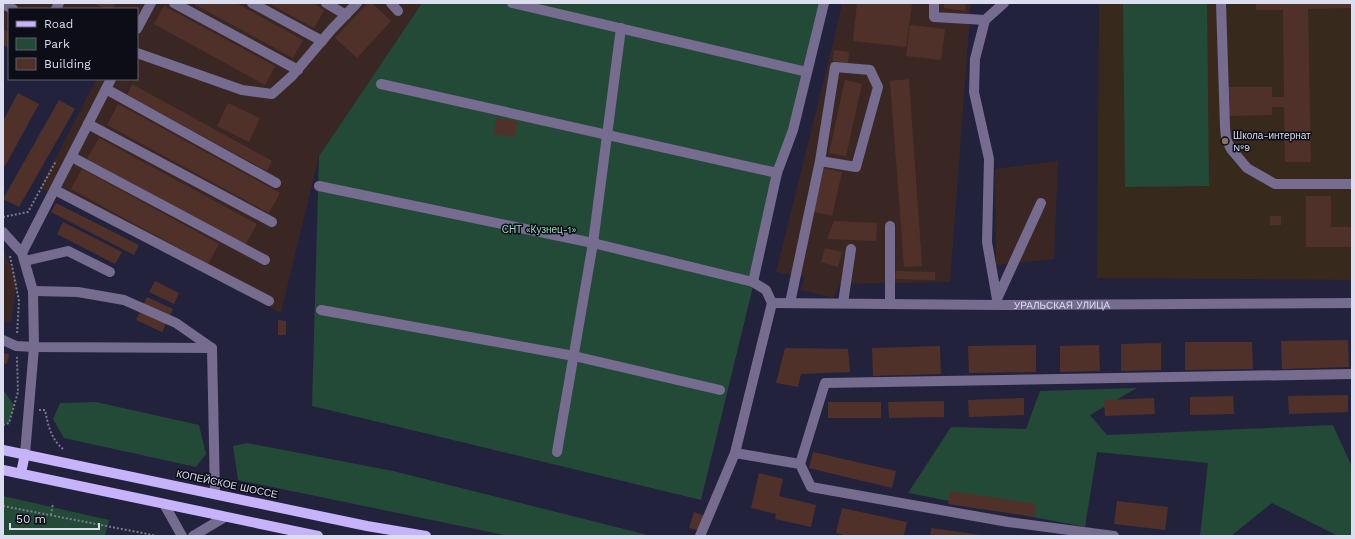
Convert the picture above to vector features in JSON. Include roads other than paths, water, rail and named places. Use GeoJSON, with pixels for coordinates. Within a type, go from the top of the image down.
{"type":"FeatureCollection","features":[{"type":"Feature","properties":{"kind":"main road","name":"КОПЕЙСКОЕ ШОССЕ"},"geometry":{"type":"LineString","coordinates":[[3,450],[367,526],[426,536]]}},
{"type":"Feature","properties":{"kind":"main road"},"geometry":{"type":"LineString","coordinates":[[21,473],[25,454]]}},
{"type":"Feature","properties":{"kind":"main road"},"geometry":{"type":"LineString","coordinates":[[3,470],[225,517],[287,533],[318,536]]}},
{"type":"Feature","properties":{"kind":"street"},"geometry":{"type":"LineString","coordinates":[[138,28],[151,3]]}},
{"type":"Feature","properties":{"kind":"street"},"geometry":{"type":"LineString","coordinates":[[174,3],[298,70]]}},
{"type":"Feature","properties":{"kind":"street"},"geometry":{"type":"LineString","coordinates":[[252,3],[322,41]]}},
{"type":"Feature","properties":{"kind":"street"},"geometry":{"type":"LineString","coordinates":[[326,3],[346,14]]}},
{"type":"Feature","properties":{"kind":"street"},"geometry":{"type":"LineString","coordinates":[[138,53],[242,90],[272,94],[298,70],[357,3]]}},
{"type":"Feature","properties":{"kind":"street"},"geometry":{"type":"LineString","coordinates":[[512,3],[807,72]]}},
{"type":"Feature","properties":{"kind":"street"},"geometry":{"type":"LineString","coordinates":[[753,282],[777,173],[793,130],[824,3]]}},
{"type":"Feature","properties":{"kind":"street"},"geometry":{"type":"LineString","coordinates":[[934,3],[934,17],[985,20]]}},
{"type":"Feature","properties":{"kind":"street"},"geometry":{"type":"LineString","coordinates":[[997,302],[987,242],[989,158],[974,92],[975,59],[985,20],[1004,3]]}},
{"type":"Feature","properties":{"kind":"street"},"geometry":{"type":"LineString","coordinates":[[1221,3],[1225,127],[1226,139],[1231,149],[1247,168],[1275,184],[1352,184]]}},
{"type":"Feature","properties":{"kind":"street"},"geometry":{"type":"LineString","coordinates":[[557,452],[593,243],[621,28]]}},
{"type":"Feature","properties":{"kind":"street"},"geometry":{"type":"LineString","coordinates":[[790,303],[820,161],[835,67],[870,70],[878,87],[856,167],[820,161]]}},
{"type":"Feature","properties":{"kind":"street"},"geometry":{"type":"LineString","coordinates":[[24,257],[55,190],[110,80]]}},
{"type":"Feature","properties":{"kind":"street"},"geometry":{"type":"LineString","coordinates":[[381,84],[777,173]]}},
{"type":"Feature","properties":{"kind":"street"},"geometry":{"type":"LineString","coordinates":[[106,89],[276,183]]}},
{"type":"Feature","properties":{"kind":"street"},"geometry":{"type":"LineString","coordinates":[[88,124],[272,222]]}},
{"type":"Feature","properties":{"kind":"street"},"geometry":{"type":"LineString","coordinates":[[72,156],[265,260]]}},
{"type":"Feature","properties":{"kind":"street"},"geometry":{"type":"LineString","coordinates":[[320,186],[593,243],[753,282],[766,290],[772,303],[735,454],[700,536]]}},
{"type":"Feature","properties":{"kind":"street"},"geometry":{"type":"LineString","coordinates":[[55,190],[270,301]]}},
{"type":"Feature","properties":{"kind":"street"},"geometry":{"type":"LineString","coordinates":[[997,302],[1041,203]]}},
{"type":"Feature","properties":{"kind":"street"},"geometry":{"type":"LineString","coordinates":[[890,226],[890,304]]}},
{"type":"Feature","properties":{"kind":"street"},"geometry":{"type":"LineString","coordinates":[[3,232],[24,257],[33,291],[34,347],[25,454]]}},
{"type":"Feature","properties":{"kind":"street"},"geometry":{"type":"LineString","coordinates":[[843,303],[851,249]]}},
{"type":"Feature","properties":{"kind":"street"},"geometry":{"type":"LineString","coordinates":[[24,257],[68,251],[110,272]]}},
{"type":"Feature","properties":{"kind":"street"},"geometry":{"type":"LineString","coordinates":[[33,291],[78,292],[124,300],[176,323],[212,348]]}},
{"type":"Feature","properties":{"kind":"street","name":"УРАЛЬСКАЯ УЛИЦА"},"geometry":{"type":"LineString","coordinates":[[772,303],[1352,303]]}},
{"type":"Feature","properties":{"kind":"street"},"geometry":{"type":"LineString","coordinates":[[321,310],[574,356],[720,390]]}},
{"type":"Feature","properties":{"kind":"street"},"geometry":{"type":"LineString","coordinates":[[3,340],[16,346],[34,347],[212,348]]}},
{"type":"Feature","properties":{"kind":"street"},"geometry":{"type":"LineString","coordinates":[[212,348],[216,494]]}},
{"type":"Feature","properties":{"kind":"street"},"geometry":{"type":"LineString","coordinates":[[1114,536],[1008,522],[811,487],[800,464],[825,383],[1352,374]]}},
{"type":"Feature","properties":{"kind":"street"},"geometry":{"type":"LineString","coordinates":[[735,454],[800,464]]}},
{"type":"Feature","properties":{"kind":"street"},"geometry":{"type":"LineString","coordinates":[[164,504],[182,536]]}},
{"type":"Feature","properties":{"kind":"street"},"geometry":{"type":"LineString","coordinates":[[193,536],[225,517]]}},
{"type":"Feature","properties":{"kind":"place","name":"Школа-интернат №9"},"geometry":{"type":"Point","coordinates":[1225,141]}},
{"type":"Feature","properties":{"kind":"park label","name":"СНТ «Кузнец-1»"},"geometry":{"type":"Point","coordinates":[539,229]}}]}
